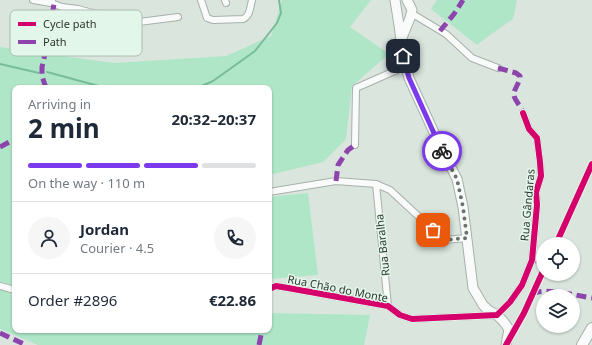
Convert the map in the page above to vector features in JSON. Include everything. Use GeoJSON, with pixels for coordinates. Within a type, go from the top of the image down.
{"type":"FeatureCollection","features":[{"type":"Feature","properties":{"kind":"main road"},"geometry":{"type":"LineString","coordinates":[[582,345],[592,328]]}},
{"type":"Feature","properties":{"kind":"street"},"geometry":{"type":"LineString","coordinates":[[33,0],[51,2],[62,7],[81,10]]}},
{"type":"Feature","properties":{"kind":"street"},"geometry":{"type":"LineString","coordinates":[[201,0],[207,18],[213,20],[243,19],[247,17],[250,12],[252,0]]}},
{"type":"Feature","properties":{"kind":"street"},"geometry":{"type":"LineString","coordinates":[[395,0],[403,56],[409,78],[457,179],[463,207],[473,288],[483,305],[497,315],[509,330],[506,345]]}},
{"type":"Feature","properties":{"kind":"street"},"geometry":{"type":"LineString","coordinates":[[401,42],[412,10],[407,0]]}},
{"type":"Feature","properties":{"kind":"street"},"geometry":{"type":"LineString","coordinates":[[411,13],[446,34],[472,58],[498,68]]}},
{"type":"Feature","properties":{"kind":"street"},"geometry":{"type":"LineString","coordinates":[[142,22],[178,17]]}},
{"type":"Feature","properties":{"kind":"street"},"geometry":{"type":"LineString","coordinates":[[355,145],[356,88],[406,66]]}},
{"type":"Feature","properties":{"kind":"street","name":"Rua Gândaras"},"geometry":{"type":"LineString","coordinates":[[497,315],[510,302],[522,285],[532,260],[537,205],[536,192],[541,176],[537,138],[529,129],[524,113]]}},
{"type":"Feature","properties":{"kind":"street"},"geometry":{"type":"LineString","coordinates":[[272,192],[336,181],[376,184],[390,190],[444,240],[467,238]]}},
{"type":"Feature","properties":{"kind":"street","name":"Rua Baralha"},"geometry":{"type":"LineString","coordinates":[[376,184],[388,306]]}},
{"type":"Feature","properties":{"kind":"street"},"geometry":{"type":"LineString","coordinates":[[0,286],[12,289]]}},
{"type":"Feature","properties":{"kind":"street","name":"Rua Chão do Monte"},"geometry":{"type":"LineString","coordinates":[[272,288],[276,286],[388,306],[400,315],[412,319],[497,315]]}},
{"type":"Feature","properties":{"kind":"green space"},"geometry":{"type":"Polygon","coordinates":[[[282,0],[371,0],[350,27],[389,54],[352,86],[346,139],[323,162],[272,174],[272,85],[12,85],[12,333],[272,333],[272,313],[370,315],[364,345],[38,345],[0,329],[0,47],[10,48],[10,56],[64,56],[114,63],[226,56],[271,36],[282,0]]]}},
{"type":"Feature","properties":{"kind":"green space"},"geometry":{"type":"Polygon","coordinates":[[[437,0],[517,0],[513,19],[477,45],[431,9],[437,0]]]}},
{"type":"Feature","properties":{"kind":"green space"},"geometry":{"type":"Polygon","coordinates":[[[308,193],[318,275],[272,279],[272,197],[308,193]]]}},
{"type":"Feature","properties":{"kind":"waterway"},"geometry":{"type":"LineString","coordinates":[[204,85],[213,81],[255,51],[277,23],[281,13],[279,0]]}},
{"type":"Feature","properties":{"kind":"waterway"},"geometry":{"type":"LineString","coordinates":[[0,64],[39,73]]}},
{"type":"Feature","properties":{"kind":"waterway"},"geometry":{"type":"LineString","coordinates":[[47,72],[95,85]]}},
{"type":"Feature","properties":{"kind":"marked path"},"geometry":{"type":"LineString","coordinates":[[440,31],[463,0]]}},
{"type":"Feature","properties":{"kind":"marked path"},"geometry":{"type":"LineString","coordinates":[[53,10],[54,4]]}},
{"type":"Feature","properties":{"kind":"marked path"},"geometry":{"type":"LineString","coordinates":[[44,56],[42,76],[45,85]]}},
{"type":"Feature","properties":{"kind":"marked path"},"geometry":{"type":"LineString","coordinates":[[498,68],[516,73],[520,76],[514,95],[523,113]]}},
{"type":"Feature","properties":{"kind":"marked path"},"geometry":{"type":"LineString","coordinates":[[0,147],[12,141]]}},
{"type":"Feature","properties":{"kind":"marked path"},"geometry":{"type":"LineString","coordinates":[[336,181],[338,165],[348,150],[355,145]]}},
{"type":"Feature","properties":{"kind":"marked path"},"geometry":{"type":"LineString","coordinates":[[532,260],[536,261]]}},
{"type":"Feature","properties":{"kind":"marked path"},"geometry":{"type":"LineString","coordinates":[[532,294],[549,291],[592,298]]}},
{"type":"Feature","properties":{"kind":"marked path"},"geometry":{"type":"LineString","coordinates":[[0,333],[26,345]]}},
{"type":"Feature","properties":{"kind":"marked path"},"geometry":{"type":"LineString","coordinates":[[259,345],[261,333]]}},
{"type":"Feature","properties":{"kind":"cycle path"},"geometry":{"type":"LineString","coordinates":[[272,288],[276,286],[388,306],[400,315],[412,319],[497,315],[510,302],[522,285],[532,260],[537,205],[536,192],[541,176],[537,138],[529,129],[523,113]]}},
{"type":"Feature","properties":{"kind":"cycle path"},"geometry":{"type":"LineString","coordinates":[[559,237],[592,164]]}},
{"type":"Feature","properties":{"kind":"cycle path"},"geometry":{"type":"LineString","coordinates":[[506,345],[524,313],[538,281]]}},
{"type":"Feature","properties":{"kind":"way so far"},"geometry":{"type":"LineString","coordinates":[[433,230],[444,240],[467,238],[463,207],[457,179],[442,151]]}},
{"type":"Feature","properties":{"kind":"route"},"geometry":{"type":"LineString","coordinates":[[403,56],[409,78],[442,151]]}}]}
